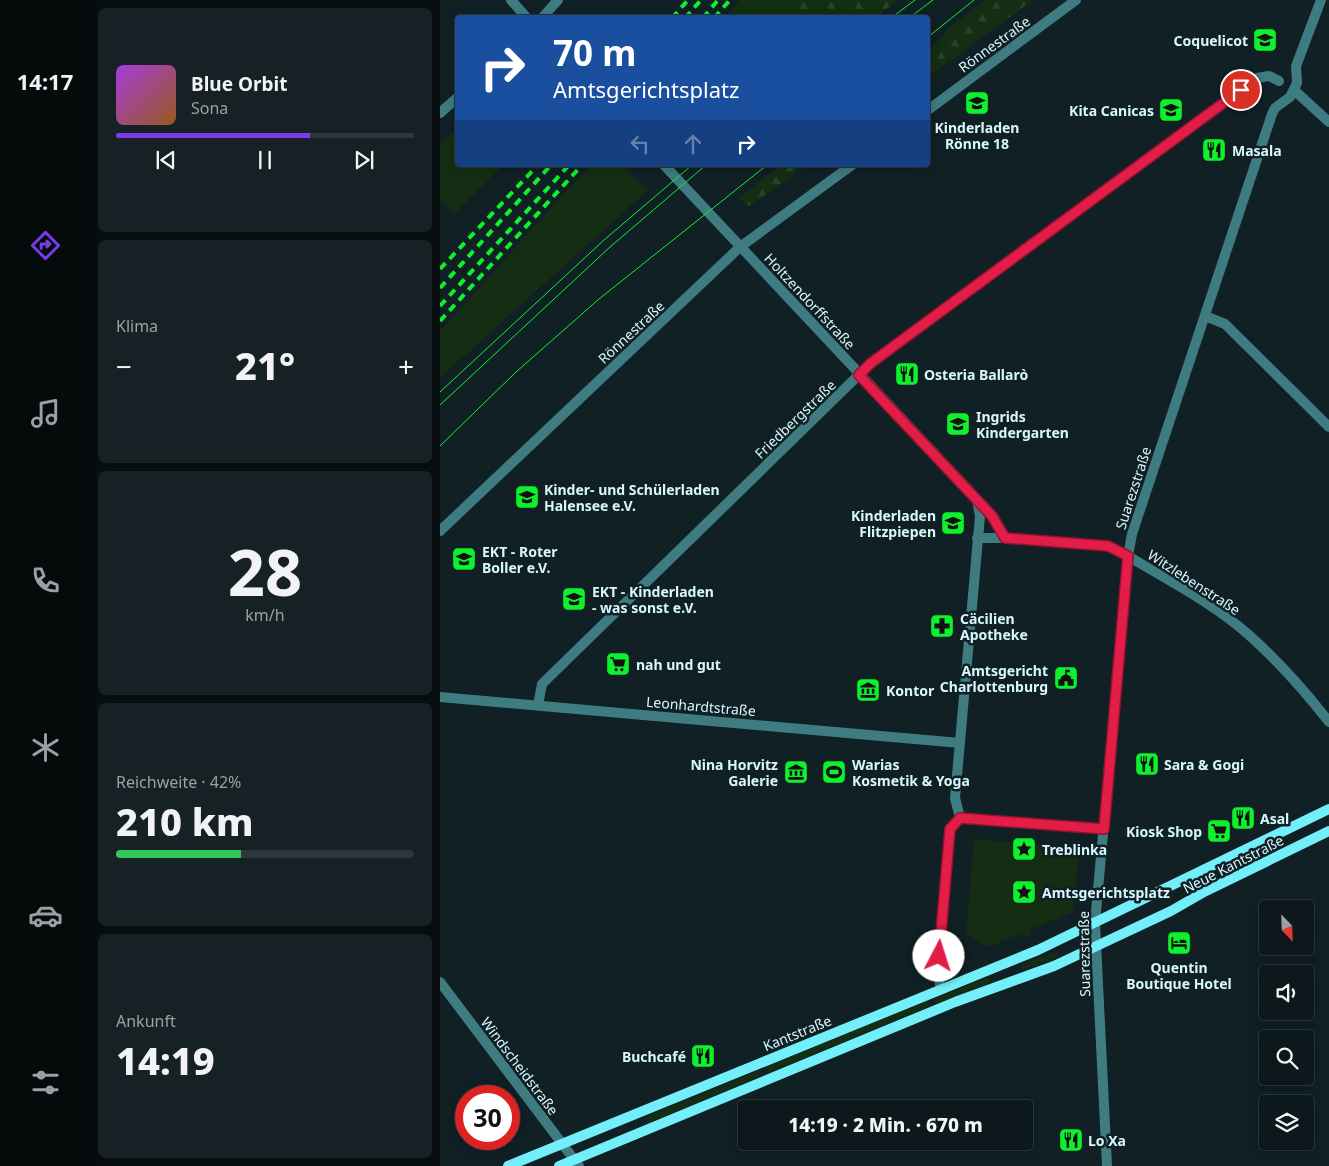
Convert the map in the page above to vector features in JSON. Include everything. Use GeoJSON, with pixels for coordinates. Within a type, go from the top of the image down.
{"type":"FeatureCollection","features":[{"type":"Feature","properties":{"kind":"main road","name":"Neue Kantstraße"},"geometry":{"type":"LineString","coordinates":[[1095,923],[1329,808]]}},
{"type":"Feature","properties":{"kind":"main road","name":"Neue Kantstraße"},"geometry":{"type":"LineString","coordinates":[[1096,948],[1329,831]]}},
{"type":"Feature","properties":{"kind":"main road","name":"Kantstraße"},"geometry":{"type":"LineString","coordinates":[[508,1166],[1038,950],[1095,923]]}},
{"type":"Feature","properties":{"kind":"main road"},"geometry":{"type":"LineString","coordinates":[[559,1166],[577,1163],[954,1002],[1012,983],[1096,948]]}},
{"type":"Feature","properties":{"kind":"street"},"geometry":{"type":"LineString","coordinates":[[511,0],[524,15]]}},
{"type":"Feature","properties":{"kind":"street"},"geometry":{"type":"LineString","coordinates":[[545,15],[558,0]]}},
{"type":"Feature","properties":{"kind":"street","name":"Rönnestraße"},"geometry":{"type":"LineString","coordinates":[[930,109],[1076,0]]}},
{"type":"Feature","properties":{"kind":"street"},"geometry":{"type":"LineString","coordinates":[[1321,0],[1296,66],[1298,78],[1294,90],[1329,122]]}},
{"type":"Feature","properties":{"kind":"street","name":"Friedbergstraße"},"geometry":{"type":"LineString","coordinates":[[538,705],[542,684],[871,363],[1257,78],[1269,76],[1279,81]]}},
{"type":"Feature","properties":{"kind":"street","name":"Suarezstraße"},"geometry":{"type":"LineString","coordinates":[[1107,1166],[1095,923],[1128,556],[1132,534],[1272,114],[1275,108],[1290,97],[1294,90]]}},
{"type":"Feature","properties":{"kind":"street"},"geometry":{"type":"LineString","coordinates":[[440,113],[455,100]]}},
{"type":"Feature","properties":{"kind":"street","name":"Holtzendorffstraße"},"geometry":{"type":"LineString","coordinates":[[666,167],[992,516],[1005,538]]}},
{"type":"Feature","properties":{"kind":"street","name":"Rönnestraße"},"geometry":{"type":"LineString","coordinates":[[440,531],[740,247],[849,167]]}},
{"type":"Feature","properties":{"kind":"street"},"geometry":{"type":"LineString","coordinates":[[1205,316],[1225,324],[1329,427]]}},
{"type":"Feature","properties":{"kind":"street"},"geometry":{"type":"LineString","coordinates":[[941,989],[938,974],[950,829],[958,814],[955,798],[980,516],[977,500]]}},
{"type":"Feature","properties":{"kind":"street","name":"Witzlebenstraße"},"geometry":{"type":"LineString","coordinates":[[977,538],[1005,538],[1108,546],[1128,556],[1196,596],[1249,634],[1310,697],[1329,722]]}},
{"type":"Feature","properties":{"kind":"street","name":"Leonhardtstraße"},"geometry":{"type":"LineString","coordinates":[[440,697],[960,743]]}},
{"type":"Feature","properties":{"kind":"street"},"geometry":{"type":"LineString","coordinates":[[958,814],[1104,829]]}},
{"type":"Feature","properties":{"kind":"street","name":"Windscheidstraße"},"geometry":{"type":"LineString","coordinates":[[440,982],[577,1163]]}},
{"type":"Feature","properties":{"kind":"green space"},"geometry":{"type":"Polygon","coordinates":[[[740,0],[783,0],[800,15],[727,15],[740,0]]]}},
{"type":"Feature","properties":{"kind":"green space"},"geometry":{"type":"Polygon","coordinates":[[[783,0],[899,0],[879,15],[799,15],[783,0]]]}},
{"type":"Feature","properties":{"kind":"green space"},"geometry":{"type":"Polygon","coordinates":[[[986,0],[1033,0],[930,76],[930,50],[951,26],[986,0]]]}},
{"type":"Feature","properties":{"kind":"green space"},"geometry":{"type":"Polygon","coordinates":[[[455,130],[455,167],[501,167],[454,214],[440,199],[440,144],[455,130]]]}},
{"type":"Feature","properties":{"kind":"green space"},"geometry":{"type":"Polygon","coordinates":[[[588,167],[624,167],[648,190],[440,378],[440,331],[588,167]]]}},
{"type":"Feature","properties":{"kind":"green space"},"geometry":{"type":"Polygon","coordinates":[[[778,167],[804,167],[750,206],[738,199],[778,167]]]}},
{"type":"Feature","properties":{"kind":"green space"},"geometry":{"type":"Polygon","coordinates":[[[974,839],[1057,846],[1056,849],[1074,851],[1078,858],[1073,912],[1030,930],[1032,934],[1022,938],[1020,934],[988,947],[966,934],[974,839]]]}},
{"type":"Feature","properties":{"kind":"green space"},"geometry":{"type":"Polygon","coordinates":[[[1057,951],[1058,957],[1024,970],[1021,965],[1057,951]]]}},
{"type":"Feature","properties":{"kind":"green space"},"geometry":{"type":"Polygon","coordinates":[[[989,977],[991,982],[936,1004],[934,999],[989,977]]]}},
{"type":"Feature","properties":{"kind":"green space"},"geometry":{"type":"Polygon","coordinates":[[[927,1001],[930,1006],[768,1073],[766,1067],[927,1001]]]}},
{"type":"Feature","properties":{"kind":"green space"},"geometry":{"type":"Polygon","coordinates":[[[760,1070],[762,1075],[648,1123],[645,1117],[760,1070]]]}},
{"type":"Feature","properties":{"kind":"tram line"},"geometry":{"type":"LineString","coordinates":[[895,15],[915,0]]}},
{"type":"Feature","properties":{"kind":"tram line"},"geometry":{"type":"LineString","coordinates":[[913,15],[933,0]]}},
{"type":"Feature","properties":{"kind":"tram line"},"geometry":{"type":"LineString","coordinates":[[930,35],[974,0]]}},
{"type":"Feature","properties":{"kind":"tram line"},"geometry":{"type":"LineString","coordinates":[[440,392],[604,240],[690,167]]}},
{"type":"Feature","properties":{"kind":"tram line"},"geometry":{"type":"LineString","coordinates":[[440,405],[610,247],[704,167]]}},
{"type":"Feature","properties":{"kind":"tram line"},"geometry":{"type":"LineString","coordinates":[[440,446],[516,372],[599,299],[764,167]]}},
{"type":"Feature","properties":{"kind":"railway"},"geometry":{"type":"LineString","coordinates":[[675,15],[688,0]]}},
{"type":"Feature","properties":{"kind":"railway"},"geometry":{"type":"LineString","coordinates":[[688,15],[701,0]]}},
{"type":"Feature","properties":{"kind":"railway"},"geometry":{"type":"LineString","coordinates":[[706,15],[718,0]]}},
{"type":"Feature","properties":{"kind":"railway"},"geometry":{"type":"LineString","coordinates":[[717,15],[730,0]]}},
{"type":"Feature","properties":{"kind":"railway"},"geometry":{"type":"LineString","coordinates":[[440,269],[536,167]]}},
{"type":"Feature","properties":{"kind":"railway"},"geometry":{"type":"LineString","coordinates":[[440,288],[549,167]]}},
{"type":"Feature","properties":{"kind":"railway"},"geometry":{"type":"LineString","coordinates":[[440,306],[567,167]]}},
{"type":"Feature","properties":{"kind":"railway"},"geometry":{"type":"LineString","coordinates":[[440,321],[580,167]]}},
{"type":"Feature","properties":{"kind":"place","name":"Coquelicot"},"geometry":{"type":"Point","coordinates":[1265,40]}},
{"type":"Feature","properties":{"kind":"place","name":"Kinderladen Rönne 18"},"geometry":{"type":"Point","coordinates":[977,103]}},
{"type":"Feature","properties":{"kind":"place","name":"Kita Canicas"},"geometry":{"type":"Point","coordinates":[1171,110]}},
{"type":"Feature","properties":{"kind":"place","name":"Masala"},"geometry":{"type":"Point","coordinates":[1214,150]}},
{"type":"Feature","properties":{"kind":"place","name":"Osteria Ballarò"},"geometry":{"type":"Point","coordinates":[907,374]}},
{"type":"Feature","properties":{"kind":"place","name":"Ingrids Kindergarten"},"geometry":{"type":"Point","coordinates":[958,424]}},
{"type":"Feature","properties":{"kind":"place","name":"Kinder- und Schülerladen Halensee e.V."},"geometry":{"type":"Point","coordinates":[527,497]}},
{"type":"Feature","properties":{"kind":"place","name":"Kinderladen Flitzpiepen"},"geometry":{"type":"Point","coordinates":[953,523]}},
{"type":"Feature","properties":{"kind":"place","name":"EKT - Roter Boller e.V."},"geometry":{"type":"Point","coordinates":[464,559]}},
{"type":"Feature","properties":{"kind":"place","name":"EKT - Kinderladen - was sonst e.V."},"geometry":{"type":"Point","coordinates":[574,599]}},
{"type":"Feature","properties":{"kind":"place","name":"Cäcilien Apotheke"},"geometry":{"type":"Point","coordinates":[942,626]}},
{"type":"Feature","properties":{"kind":"place","name":"nah und gut"},"geometry":{"type":"Point","coordinates":[618,664]}},
{"type":"Feature","properties":{"kind":"place","name":"Amtsgericht Charlottenburg"},"geometry":{"type":"Point","coordinates":[1066,678]}},
{"type":"Feature","properties":{"kind":"place","name":"Kontor"},"geometry":{"type":"Point","coordinates":[868,690]}},
{"type":"Feature","properties":{"kind":"place","name":"Sara & Gogi"},"geometry":{"type":"Point","coordinates":[1147,764]}},
{"type":"Feature","properties":{"kind":"place","name":"Nina Horvitz Galerie"},"geometry":{"type":"Point","coordinates":[796,772]}},
{"type":"Feature","properties":{"kind":"place","name":"Warias Kosmetik & Yoga"},"geometry":{"type":"Point","coordinates":[834,772]}},
{"type":"Feature","properties":{"kind":"place","name":"Asal"},"geometry":{"type":"Point","coordinates":[1243,818]}},
{"type":"Feature","properties":{"kind":"place","name":"Kiosk Shop"},"geometry":{"type":"Point","coordinates":[1219,831]}},
{"type":"Feature","properties":{"kind":"place","name":"Treblinka"},"geometry":{"type":"Point","coordinates":[1024,849]}},
{"type":"Feature","properties":{"kind":"place","name":"Amtsgerichtsplatz"},"geometry":{"type":"Point","coordinates":[1024,892]}},
{"type":"Feature","properties":{"kind":"place","name":"Quentin Boutique Hotel"},"geometry":{"type":"Point","coordinates":[1179,943]}},
{"type":"Feature","properties":{"kind":"place","name":"Buchcafé"},"geometry":{"type":"Point","coordinates":[703,1056]}},
{"type":"Feature","properties":{"kind":"place","name":"Lo Xa"},"geometry":{"type":"Point","coordinates":[1071,1140]}},
{"type":"Feature","properties":{"kind":"route"},"geometry":{"type":"LineString","coordinates":[[939,956],[950,829],[960,818],[1104,829],[1128,556],[1108,546],[1005,538],[992,516],[859,375],[871,363],[1241,90]]}}]}
